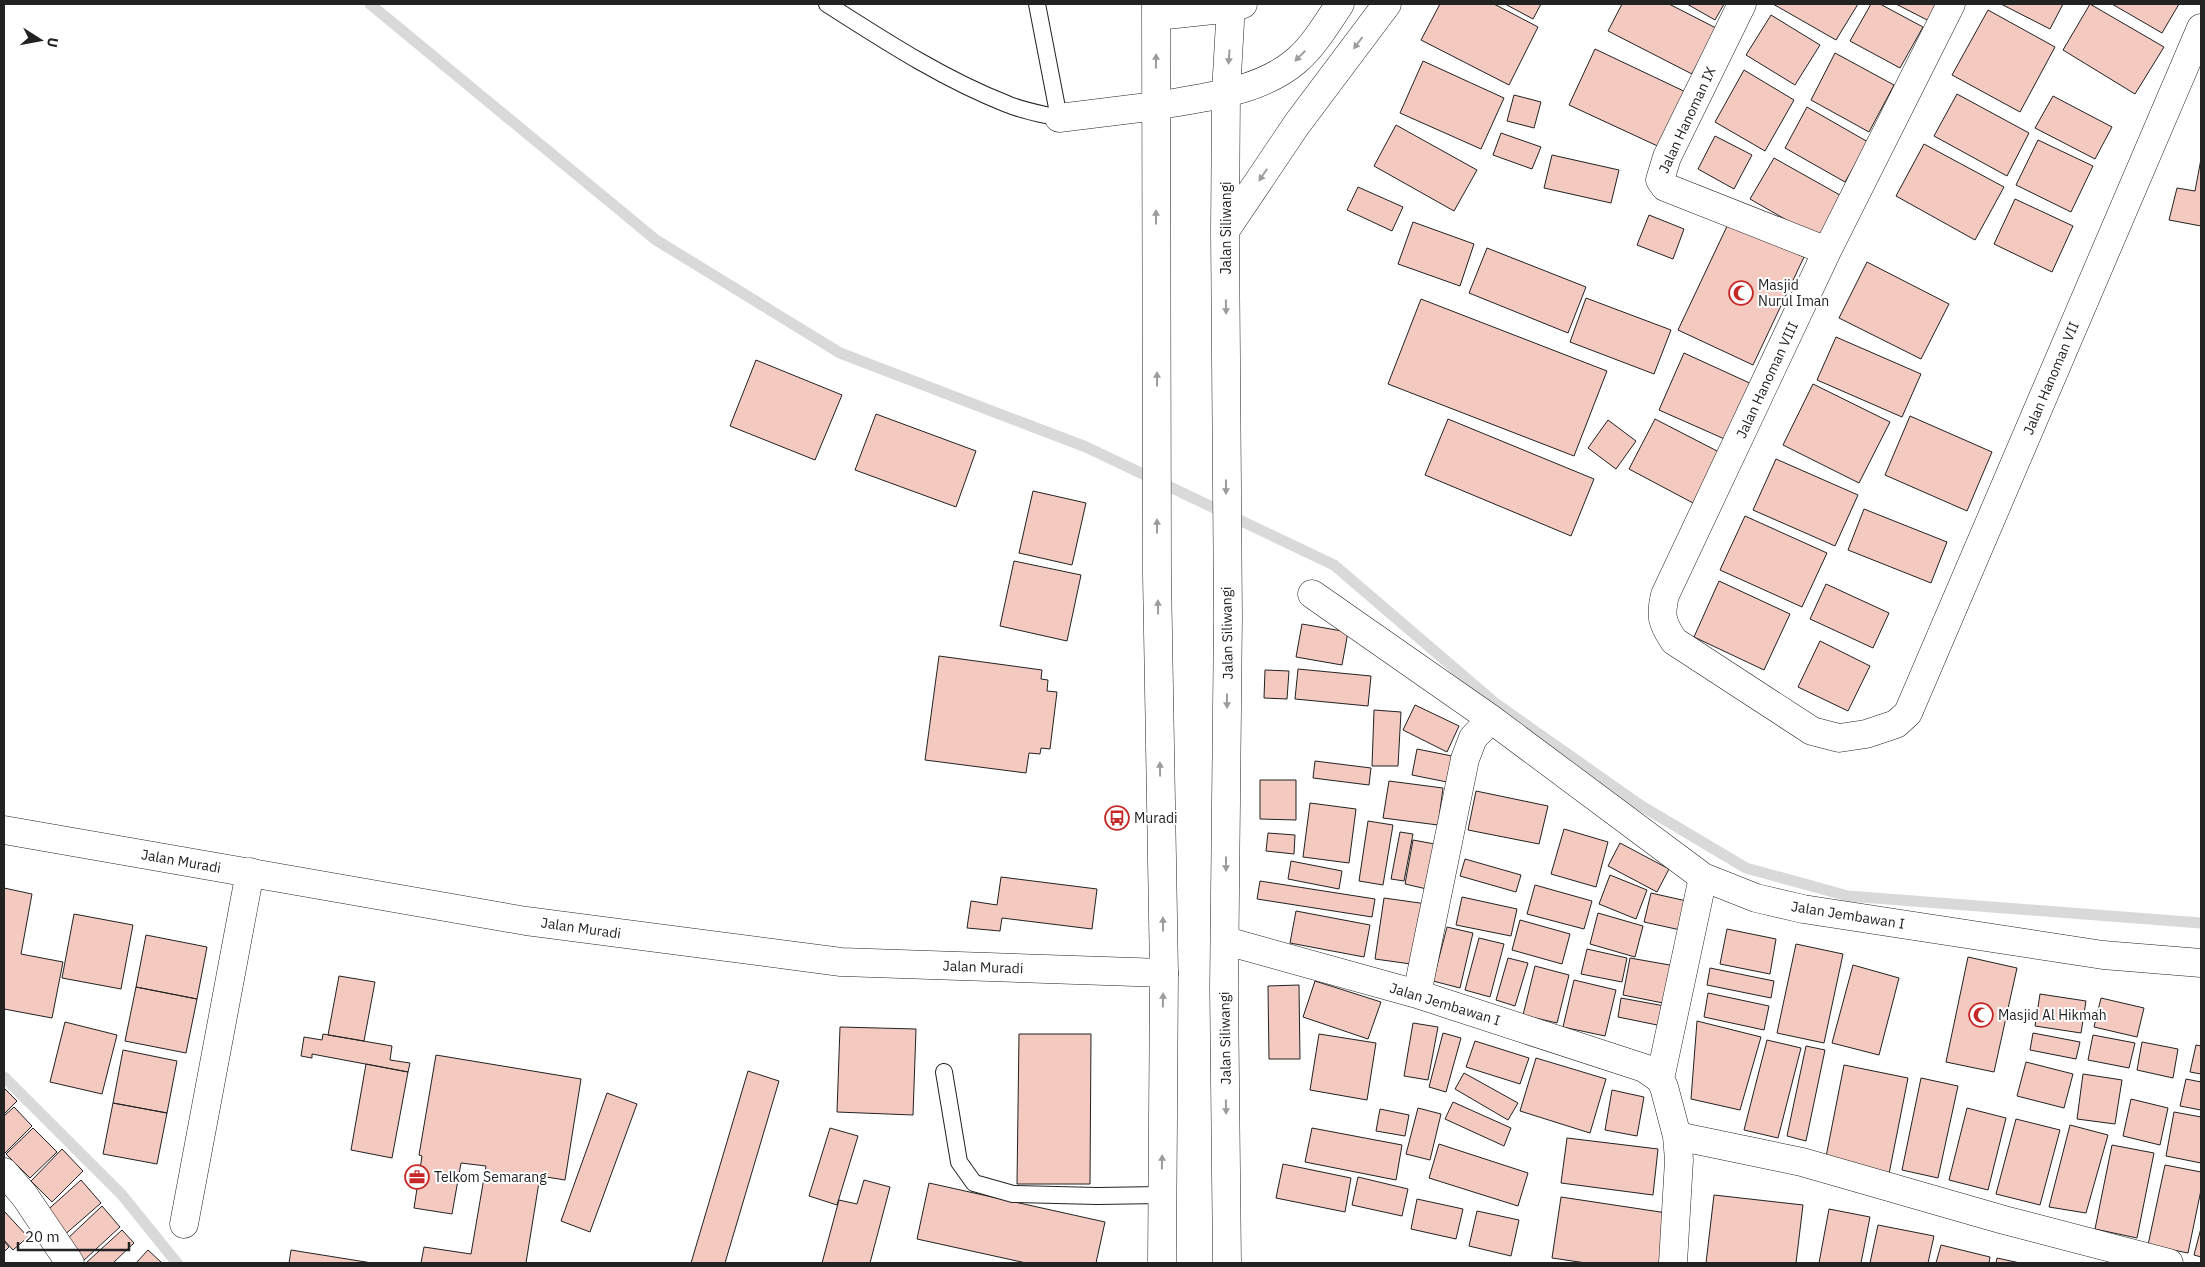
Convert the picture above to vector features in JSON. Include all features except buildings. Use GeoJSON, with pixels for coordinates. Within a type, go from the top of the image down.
{"type":"FeatureCollection","features":[{"type":"Feature","properties":{"kind":"main road"},"geometry":{"type":"LineString","coordinates":[[1059,118],[1156,106],[1226,93],[1271,77],[1296,62],[1310,47],[1340,4]]}},
{"type":"Feature","properties":{"kind":"main road"},"geometry":{"type":"LineString","coordinates":[[1225,231],[1297,124],[1386,4]]}},
{"type":"Feature","properties":{"kind":"main road","name":"Jalan Hanoman IX"},"geometry":{"type":"LineString","coordinates":[[1742,4],[1668,157],[1660,180],[1665,187],[1827,251]]}},
{"type":"Feature","properties":{"kind":"main road","name":"Jalan Hanoman VIII"},"geometry":{"type":"LineString","coordinates":[[1663,625],[1661,611],[1665,595],[1827,251],[1951,4]]}},
{"type":"Feature","properties":{"kind":"main road"},"geometry":{"type":"LineString","coordinates":[[1162,1263],[1164,973],[1157,574],[1156,10],[1235,5]]}},
{"type":"Feature","properties":{"kind":"main road","name":"Jalan Siliwangi"},"geometry":{"type":"LineString","coordinates":[[1228,1263],[1224,988],[1226,941],[1226,438],[1228,412],[1225,231],[1226,93],[1235,5]]}},
{"type":"Feature","properties":{"kind":"main road","name":"Jalan Hanoman VII"},"geometry":{"type":"LineString","coordinates":[[1663,625],[1674,640],[1812,730],[1839,738],[1866,734],[1896,724],[1908,713],[2201,28]]}},
{"type":"Feature","properties":{"kind":"main road","name":"Jalan Jembawan I"},"geometry":{"type":"LineString","coordinates":[[1312,594],[1491,719],[1703,877],[1756,898],[1803,909],[2103,955],[2201,963]]}},
{"type":"Feature","properties":{"kind":"main road"},"geometry":{"type":"LineString","coordinates":[[1417,994],[1465,759],[1473,738],[1491,719]]}},
{"type":"Feature","properties":{"kind":"main road","name":"Jalan Muradi"},"geometry":{"type":"LineString","coordinates":[[4,830],[526,921],[841,962],[1164,973]]}},
{"type":"Feature","properties":{"kind":"main road"},"geometry":{"type":"LineString","coordinates":[[184,1224],[250,872]]}},
{"type":"Feature","properties":{"kind":"main road"},"geometry":{"type":"LineString","coordinates":[[1673,1263],[1679,1160],[1677,1136],[1660,1078],[1703,877]]}},
{"type":"Feature","properties":{"kind":"main road","name":"Jalan Jembawan I"},"geometry":{"type":"LineString","coordinates":[[1226,941],[1417,994],[1644,1068],[1660,1078]]}},
{"type":"Feature","properties":{"kind":"main road"},"geometry":{"type":"LineString","coordinates":[[1677,1136],[1802,1162],[2004,1220],[2169,1263]]}},
{"type":"Feature","properties":{"kind":"main road"},"geometry":{"type":"LineString","coordinates":[[4,1172],[24,1195],[70,1263]]}},
{"type":"Feature","properties":{"kind":"lane"},"geometry":{"type":"LineString","coordinates":[[828,4],[888,43],[964,85],[1009,105],[1059,118],[1037,4]]}},
{"type":"Feature","properties":{"kind":"lane"},"geometry":{"type":"LineString","coordinates":[[944,1072],[959,1162],[974,1183],[1013,1194],[1161,1195]]}},
{"type":"Feature","properties":{"kind":"waterway"},"geometry":{"type":"LineString","coordinates":[[370,4],[656,240],[840,353],[1086,447],[1334,565],[1495,703],[1640,805],[1746,868],[1848,896],[2201,923]]}},
{"type":"Feature","properties":{"kind":"waterway"},"geometry":{"type":"LineString","coordinates":[[4,1077],[122,1195],[177,1263]]}},
{"type":"Feature","properties":{"kind":"place","name":"Masjid Nurul Iman"},"geometry":{"type":"Point","coordinates":[1741,293]}},
{"type":"Feature","properties":{"kind":"place","name":"Muradi"},"geometry":{"type":"Point","coordinates":[1117,818]}},
{"type":"Feature","properties":{"kind":"place","name":"Masjid Al Hikmah"},"geometry":{"type":"Point","coordinates":[1981,1015]}},
{"type":"Feature","properties":{"kind":"place","name":"Telkom Semarang"},"geometry":{"type":"Point","coordinates":[417,1177]}}]}
